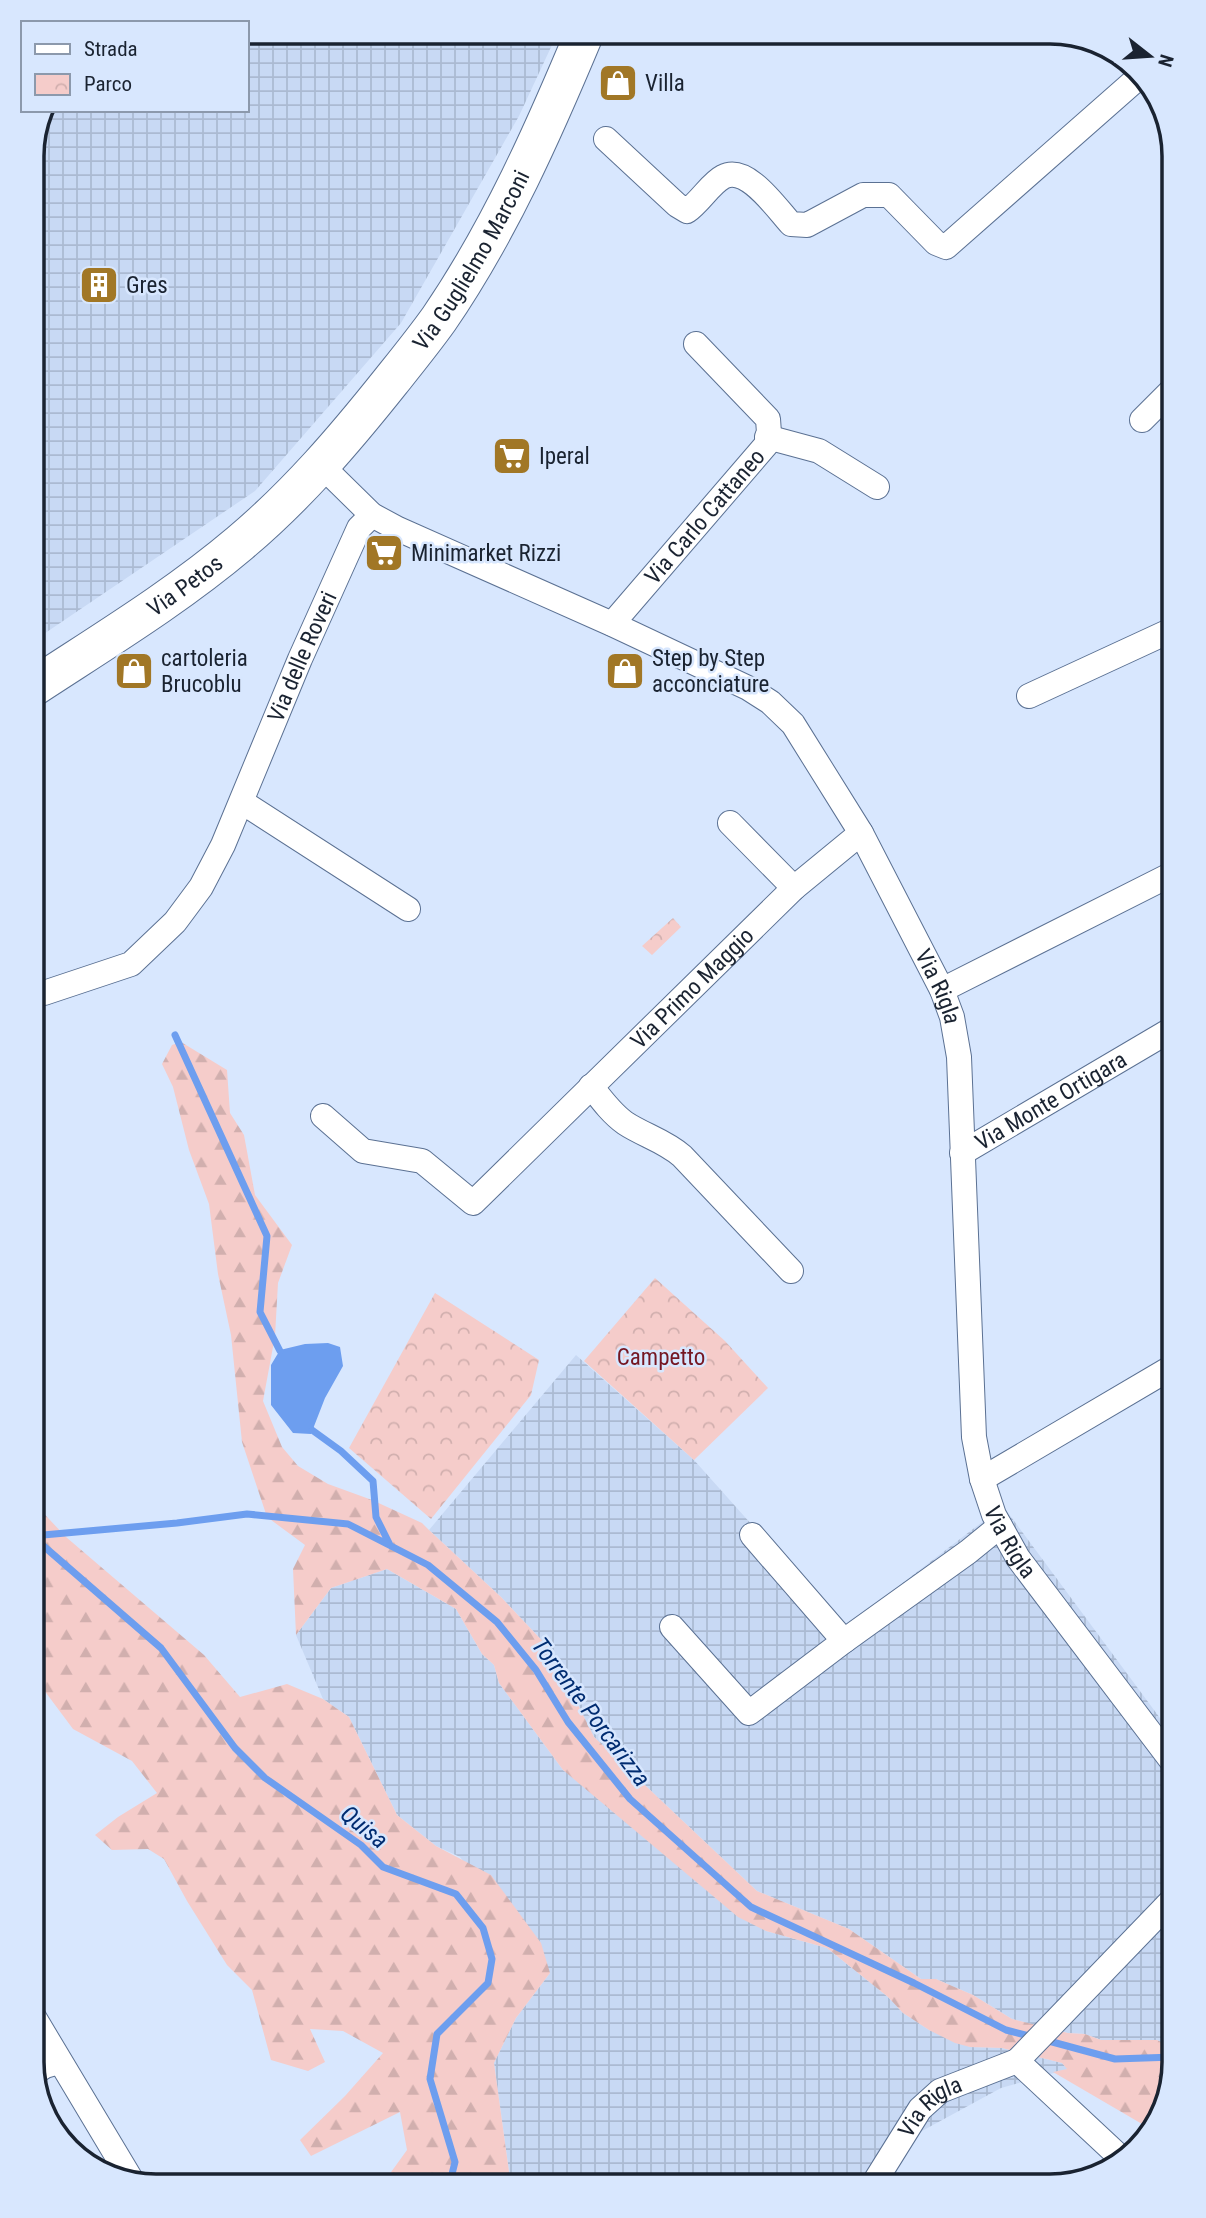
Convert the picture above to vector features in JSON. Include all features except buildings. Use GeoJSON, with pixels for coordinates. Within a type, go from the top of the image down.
{"type":"FeatureCollection","features":[{"type":"Feature","properties":{"kind":"main road","name":"Via Guglielmo Marconi"},"geometry":{"type":"LineString","coordinates":[[321,465],[350,433],[440,317],[477,257],[543,129],[580,44]]}},
{"type":"Feature","properties":{"kind":"main road","name":"Via Petos"},"geometry":{"type":"LineString","coordinates":[[44,680],[206,569],[277,510],[321,465]]}},
{"type":"Feature","properties":{"kind":"street"},"geometry":{"type":"LineString","coordinates":[[606,139],[677,205],[687,211],[723,177],[736,174],[748,178],[791,225],[807,225],[863,195],[889,195],[936,243],[946,247],[1123,91]]}},
{"type":"Feature","properties":{"kind":"street","name":"Via Carlo Cattaneo"},"geometry":{"type":"LineString","coordinates":[[612,624],[766,445],[768,419],[696,344]]}},
{"type":"Feature","properties":{"kind":"street"},"geometry":{"type":"LineString","coordinates":[[1142,420],[1162,400]]}},
{"type":"Feature","properties":{"kind":"street"},"geometry":{"type":"LineString","coordinates":[[767,437],[818,451],[877,487]]}},
{"type":"Feature","properties":{"kind":"street","name":"Via Rigla"},"geometry":{"type":"LineString","coordinates":[[321,465],[372,515],[398,530],[612,624],[748,688],[770,702],[793,724],[861,833],[942,990],[953,1017],[959,1057],[974,1437],[982,1479],[994,1515],[1018,1559],[1162,1748]]}},
{"type":"Feature","properties":{"kind":"street","name":"Via delle Roveri"},"geometry":{"type":"LineString","coordinates":[[44,993],[131,964],[175,922],[201,887],[242,802],[300,659],[359,528],[372,515]]}},
{"type":"Feature","properties":{"kind":"street"},"geometry":{"type":"LineString","coordinates":[[1028,696],[1162,635]]}},
{"type":"Feature","properties":{"kind":"street"},"geometry":{"type":"LineString","coordinates":[[242,802],[408,909]]}},
{"type":"Feature","properties":{"kind":"street"},"geometry":{"type":"LineString","coordinates":[[730,823],[794,888]]}},
{"type":"Feature","properties":{"kind":"street","name":"Via Primo Maggio"},"geometry":{"type":"LineString","coordinates":[[323,1116],[363,1151],[422,1161],[472,1203],[794,888],[861,833]]}},
{"type":"Feature","properties":{"kind":"street"},"geometry":{"type":"LineString","coordinates":[[942,990],[1162,879]]}},
{"type":"Feature","properties":{"kind":"street","name":"Via Monte Ortigara"},"geometry":{"type":"LineString","coordinates":[[962,1153],[1162,1035]]}},
{"type":"Feature","properties":{"kind":"street"},"geometry":{"type":"LineString","coordinates":[[591,1086],[610,1110],[625,1122],[672,1147],[682,1156],[791,1271]]}},
{"type":"Feature","properties":{"kind":"street"},"geometry":{"type":"LineString","coordinates":[[982,1479],[1162,1373]]}},
{"type":"Feature","properties":{"kind":"street"},"geometry":{"type":"LineString","coordinates":[[671,1627],[749,1713],[1000,1526]]}},
{"type":"Feature","properties":{"kind":"street"},"geometry":{"type":"LineString","coordinates":[[752,1535],[844,1640]]}},
{"type":"Feature","properties":{"kind":"street","name":"Via Rigla"},"geometry":{"type":"LineString","coordinates":[[879,2174],[920,2109],[940,2091],[1023,2054],[1162,1910]]}},
{"type":"Feature","properties":{"kind":"street"},"geometry":{"type":"LineString","coordinates":[[44,2035],[117,2167]]}},
{"type":"Feature","properties":{"kind":"street"},"geometry":{"type":"LineString","coordinates":[[1023,2054],[1116,2152]]}},
{"type":"Feature","properties":{"kind":"street"},"geometry":{"type":"LineString","coordinates":[[44,2067],[59,2062]]}},
{"type":"Feature","properties":{"kind":"shaded area"},"geometry":{"type":"Polygon","coordinates":[[[248,44],[552,44],[519,116],[401,323],[255,491],[44,634],[44,148],[53,112],[248,112],[248,44]]]}},
{"type":"Feature","properties":{"kind":"shaded area"},"geometry":{"type":"Polygon","coordinates":[[[576,1355],[694,1460],[844,1628],[1003,1506],[1162,1721],[1162,2042],[1157,2040],[1101,2040],[1085,2034],[1068,2033],[1012,2019],[973,1995],[936,1979],[921,1979],[849,1929],[757,1891],[594,1737],[550,1649],[501,1597],[429,1530],[576,1355]]]}},
{"type":"Feature","properties":{"kind":"shaded area"},"geometry":{"type":"Polygon","coordinates":[[[387,1569],[456,1609],[482,1654],[494,1665],[499,1683],[563,1770],[766,1931],[827,1948],[888,1997],[903,2013],[929,2030],[970,2047],[1002,2048],[1062,2063],[1068,2069],[1001,2088],[876,2156],[863,2174],[509,2174],[494,2063],[516,2018],[550,1973],[460,1857],[436,1846],[397,1815],[349,1717],[323,1699],[296,1635],[331,1588],[387,1569]]]}},
{"type":"Feature","properties":{"kind":"green space"},"geometry":{"type":"Polygon","coordinates":[[[673,918],[681,927],[652,955],[642,946],[673,918]]]}},
{"type":"Feature","properties":{"kind":"green space"},"geometry":{"type":"Polygon","coordinates":[[[181,1042],[227,1070],[230,1113],[244,1135],[255,1195],[292,1245],[278,1283],[275,1336],[263,1401],[282,1447],[298,1466],[328,1484],[422,1523],[501,1597],[550,1649],[594,1737],[757,1891],[849,1929],[921,1979],[936,1979],[973,1995],[1012,2019],[1068,2033],[1085,2034],[1101,2040],[1157,2040],[1162,2042],[1161,2077],[1151,2112],[1143,2125],[1053,2072],[1067,2069],[1062,2063],[1002,2048],[970,2047],[955,2043],[903,2013],[888,1997],[827,1948],[766,1931],[738,1917],[563,1770],[499,1683],[494,1665],[482,1654],[456,1609],[387,1569],[331,1588],[296,1635],[293,1569],[305,1545],[267,1517],[242,1442],[231,1335],[218,1274],[209,1204],[189,1150],[173,1087],[162,1064],[172,1045],[181,1042]]]}},
{"type":"Feature","properties":{"kind":"green space","name":"Campetto"},"geometry":{"type":"Polygon","coordinates":[[[655,1278],[725,1341],[768,1388],[694,1460],[584,1361],[655,1278]]]}},
{"type":"Feature","properties":{"kind":"green space"},"geometry":{"type":"Polygon","coordinates":[[[435,1293],[539,1360],[531,1395],[431,1519],[349,1448],[435,1293]]]}},
{"type":"Feature","properties":{"kind":"green space"},"geometry":{"type":"Polygon","coordinates":[[[44,1514],[66,1537],[204,1655],[240,1697],[287,1684],[323,1699],[349,1717],[397,1815],[436,1846],[491,1875],[541,1943],[550,1973],[516,2018],[494,2063],[509,2174],[390,2174],[407,2150],[400,2112],[311,2156],[300,2140],[345,2096],[383,2053],[343,2031],[310,2029],[325,2062],[308,2071],[271,2060],[252,1990],[227,1965],[164,1859],[148,1849],[112,1850],[95,1835],[157,1793],[132,1761],[73,1729],[44,1690],[44,1514]]]}},
{"type":"Feature","properties":{"kind":"water"},"geometry":{"type":"Polygon","coordinates":[[[328,1343],[340,1347],[343,1366],[325,1398],[311,1434],[293,1433],[271,1405],[271,1365],[280,1350],[305,1344],[328,1343]]]}},
{"type":"Feature","properties":{"kind":"waterway"},"geometry":{"type":"LineString","coordinates":[[175,1035],[267,1236],[260,1312],[280,1351]]}},
{"type":"Feature","properties":{"kind":"waterway"},"geometry":{"type":"LineString","coordinates":[[312,1430],[341,1451],[373,1481],[376,1517],[390,1545]]}},
{"type":"Feature","properties":{"kind":"waterway","name":"Torrente Porcarizza"},"geometry":{"type":"LineString","coordinates":[[44,1535],[247,1514],[348,1524],[428,1565],[497,1622],[536,1670],[568,1722],[630,1799],[751,1907],[914,1983],[1006,2030],[1033,2037]]}},
{"type":"Feature","properties":{"kind":"waterway","name":"Quisa"},"geometry":{"type":"LineString","coordinates":[[44,1546],[161,1648],[235,1748],[265,1778],[361,1845],[383,1867],[456,1894],[483,1928],[492,1959],[488,1983],[437,2034],[430,2079],[455,2162],[452,2174]]}},
{"type":"Feature","properties":{"kind":"waterway","name":"Torrente Porcarizza"},"geometry":{"type":"LineString","coordinates":[[1045,2040],[1115,2059],[1162,2057]]}},
{"type":"Feature","properties":{"kind":"place","name":"Villa"},"geometry":{"type":"Point","coordinates":[618,83]}},
{"type":"Feature","properties":{"kind":"place","name":"Gres"},"geometry":{"type":"Point","coordinates":[99,285]}},
{"type":"Feature","properties":{"kind":"place","name":"Iperal"},"geometry":{"type":"Point","coordinates":[512,456]}},
{"type":"Feature","properties":{"kind":"place","name":"Minimarket Rizzi"},"geometry":{"type":"Point","coordinates":[384,553]}},
{"type":"Feature","properties":{"kind":"place","name":"cartoleria Brucoblu"},"geometry":{"type":"Point","coordinates":[134,671]}},
{"type":"Feature","properties":{"kind":"place","name":"Step by Step acconciature"},"geometry":{"type":"Point","coordinates":[625,671]}}]}
